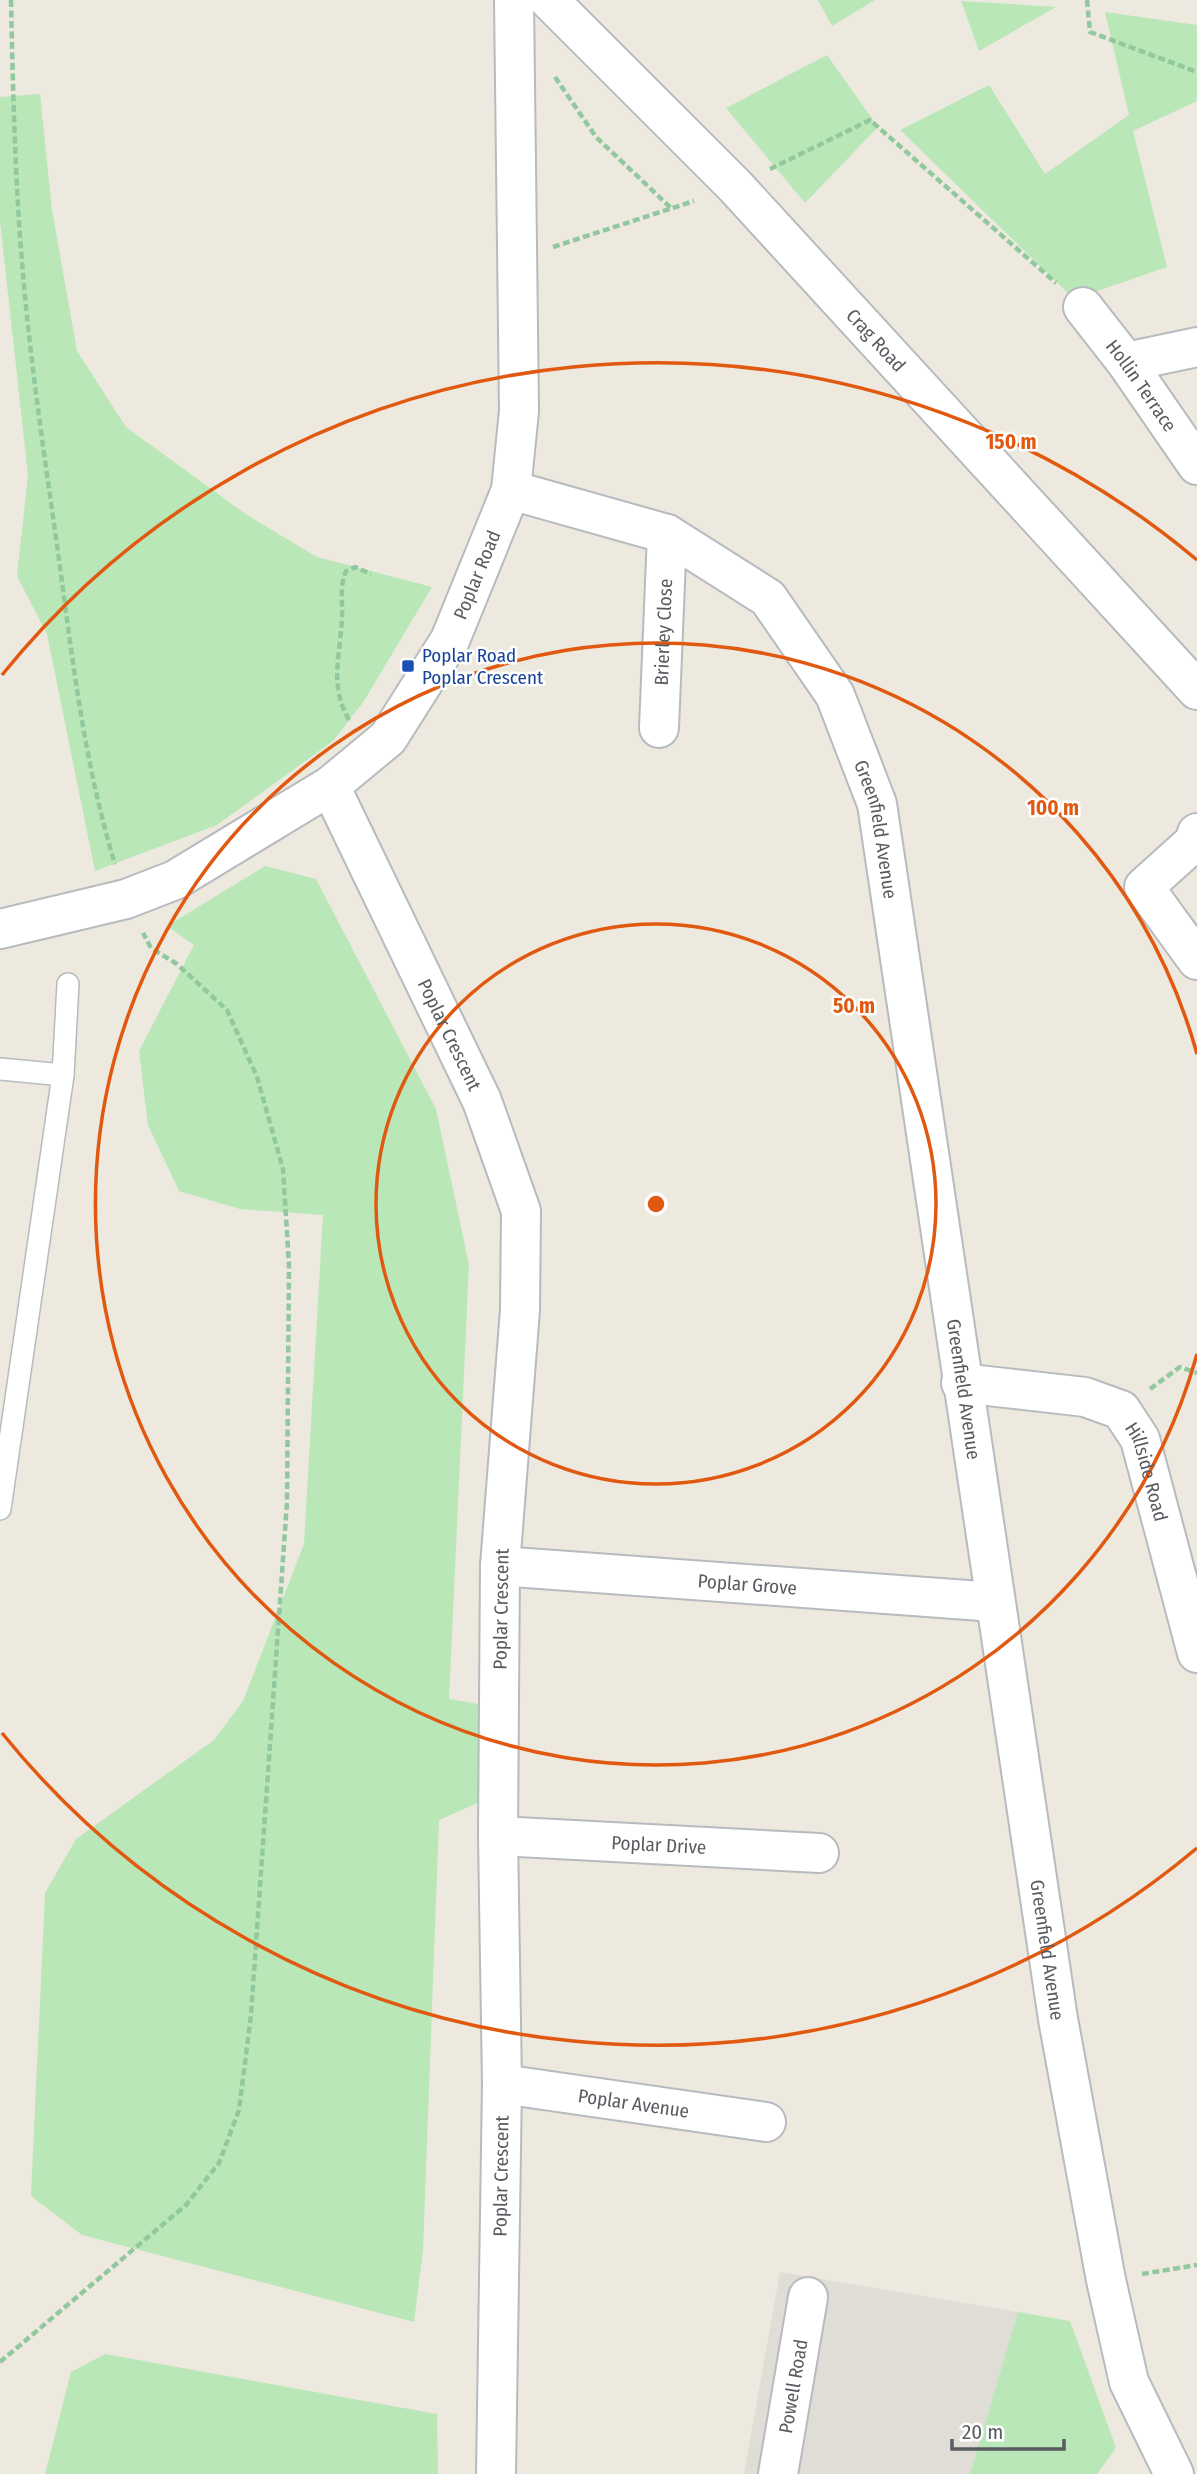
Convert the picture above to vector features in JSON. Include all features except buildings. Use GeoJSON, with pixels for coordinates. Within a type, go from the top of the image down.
{"type":"FeatureCollection","features":[{"type":"Feature","properties":{"kind":"street","name":"Poplar Road"},"geometry":{"type":"LineString","coordinates":[[3,928],[126,899],[175,880],[330,786],[388,738],[450,640],[511,490],[519,411],[514,0]]}},
{"type":"Feature","properties":{"kind":"street","name":"Crag Road"},"geometry":{"type":"LineString","coordinates":[[549,0],[735,186],[1197,690]]}},
{"type":"Feature","properties":{"kind":"street","name":"Hollin Terrace"},"geometry":{"type":"LineString","coordinates":[[1083,307],[1126,362],[1197,465]]}},
{"type":"Feature","properties":{"kind":"street"},"geometry":{"type":"LineString","coordinates":[[1126,362],[1197,347]]}},
{"type":"Feature","properties":{"kind":"street","name":"Greenfield Avenue"},"geometry":{"type":"LineString","coordinates":[[511,490],[667,534],[768,598],[835,695],[877,804],[961,1382],[1058,2018],[1129,2382],[1173,2474]]}},
{"type":"Feature","properties":{"kind":"street","name":"Brierley Close"},"geometry":{"type":"LineString","coordinates":[[659,728],[667,534]]}},
{"type":"Feature","properties":{"kind":"street","name":"Poplar Crescent"},"geometry":{"type":"LineString","coordinates":[[330,786],[482,1101],[521,1211],[520,1310],[500,1566],[498,1836],[502,2084],[496,2474]]}},
{"type":"Feature","properties":{"kind":"street"},"geometry":{"type":"LineString","coordinates":[[1197,833],[1194,842],[1144,887],[1197,960]]}},
{"type":"Feature","properties":{"kind":"street","name":"Hillside Road"},"geometry":{"type":"LineString","coordinates":[[961,1382],[1085,1397],[1121,1410],[1140,1439],[1197,1653]]}},
{"type":"Feature","properties":{"kind":"street","name":"Poplar Grove"},"geometry":{"type":"LineString","coordinates":[[500,1566],[995,1602]]}},
{"type":"Feature","properties":{"kind":"street","name":"Poplar Drive"},"geometry":{"type":"LineString","coordinates":[[498,1836],[819,1853]]}},
{"type":"Feature","properties":{"kind":"street","name":"Poplar Avenue"},"geometry":{"type":"LineString","coordinates":[[502,2084],[766,2122]]}},
{"type":"Feature","properties":{"kind":"street","name":"Powell Road"},"geometry":{"type":"LineString","coordinates":[[778,2474],[808,2297]]}},
{"type":"Feature","properties":{"kind":"lane"},"geometry":{"type":"LineString","coordinates":[[0,1509],[63,1075],[68,984]]}},
{"type":"Feature","properties":{"kind":"lane"},"geometry":{"type":"LineString","coordinates":[[0,1069],[63,1075]]}},
{"type":"Feature","properties":{"kind":"path"},"geometry":{"type":"LineString","coordinates":[[0,2362],[186,2205],[219,2163],[239,2110],[251,2015],[287,1502],[289,1265],[283,1169],[257,1077],[227,1010],[177,964],[151,948],[126,899],[107,836],[84,728],[38,402],[23,274],[14,134],[11,0]]}},
{"type":"Feature","properties":{"kind":"path"},"geometry":{"type":"LineString","coordinates":[[1087,0],[1090,32],[1197,72]]}},
{"type":"Feature","properties":{"kind":"path"},"geometry":{"type":"LineString","coordinates":[[519,258],[673,209],[596,137],[552,73]]}},
{"type":"Feature","properties":{"kind":"path"},"geometry":{"type":"LineString","coordinates":[[735,186],[870,120],[1083,307]]}},
{"type":"Feature","properties":{"kind":"path"},"geometry":{"type":"LineString","coordinates":[[369,754],[344,712],[336,681],[342,618],[341,584],[346,571],[355,567],[371,575]]}},
{"type":"Feature","properties":{"kind":"path"},"geometry":{"type":"LineString","coordinates":[[1121,1410],[1180,1367],[1197,1373]]}},
{"type":"Feature","properties":{"kind":"path"},"geometry":{"type":"LineString","coordinates":[[1107,2280],[1197,2265]]}},
{"type":"Feature","properties":{"kind":"shaded area"},"geometry":{"type":"Polygon","coordinates":[[[780,2272],[1018,2312],[970,2474],[744,2474],[780,2272]]]}},
{"type":"Feature","properties":{"kind":"green space"},"geometry":{"type":"Polygon","coordinates":[[[818,0],[875,0],[832,26],[818,0]]]}},
{"type":"Feature","properties":{"kind":"green space"},"geometry":{"type":"Polygon","coordinates":[[[961,1],[1056,7],[979,51],[961,1]]]}},
{"type":"Feature","properties":{"kind":"green space"},"geometry":{"type":"Polygon","coordinates":[[[1105,12],[1197,25],[1197,101],[1133,131],[1167,267],[1074,299],[900,130],[989,85],[1045,174],[1129,115],[1105,12]]]}},
{"type":"Feature","properties":{"kind":"green space"},"geometry":{"type":"Polygon","coordinates":[[[827,55],[878,127],[805,203],[726,108],[827,55]]]}},
{"type":"Feature","properties":{"kind":"green space"},"geometry":{"type":"Polygon","coordinates":[[[40,94],[52,210],[77,351],[126,427],[247,515],[317,557],[432,587],[364,701],[333,741],[217,825],[95,871],[47,634],[17,576],[28,475],[0,222],[0,97],[40,94]]]}},
{"type":"Feature","properties":{"kind":"green space"},"geometry":{"type":"Polygon","coordinates":[[[265,866],[316,879],[436,1109],[469,1265],[449,1699],[484,1705],[482,1801],[439,1820],[423,2250],[414,2322],[82,2235],[31,2196],[45,1893],[76,1839],[214,1740],[243,1701],[304,1544],[323,1215],[240,1209],[179,1191],[148,1125],[139,1051],[194,945],[167,926],[265,866]]]}},
{"type":"Feature","properties":{"kind":"green space"},"geometry":{"type":"Polygon","coordinates":[[[1018,2312],[1070,2321],[1116,2448],[1097,2474],[970,2474],[1018,2312]]]}},
{"type":"Feature","properties":{"kind":"green space"},"geometry":{"type":"Polygon","coordinates":[[[105,2354],[437,2414],[438,2474],[45,2474],[71,2372],[105,2354]]]}},
{"type":"Feature","properties":{"kind":"place","name":"Poplar Road Poplar Crescent"},"geometry":{"type":"Point","coordinates":[408,666]}}]}
